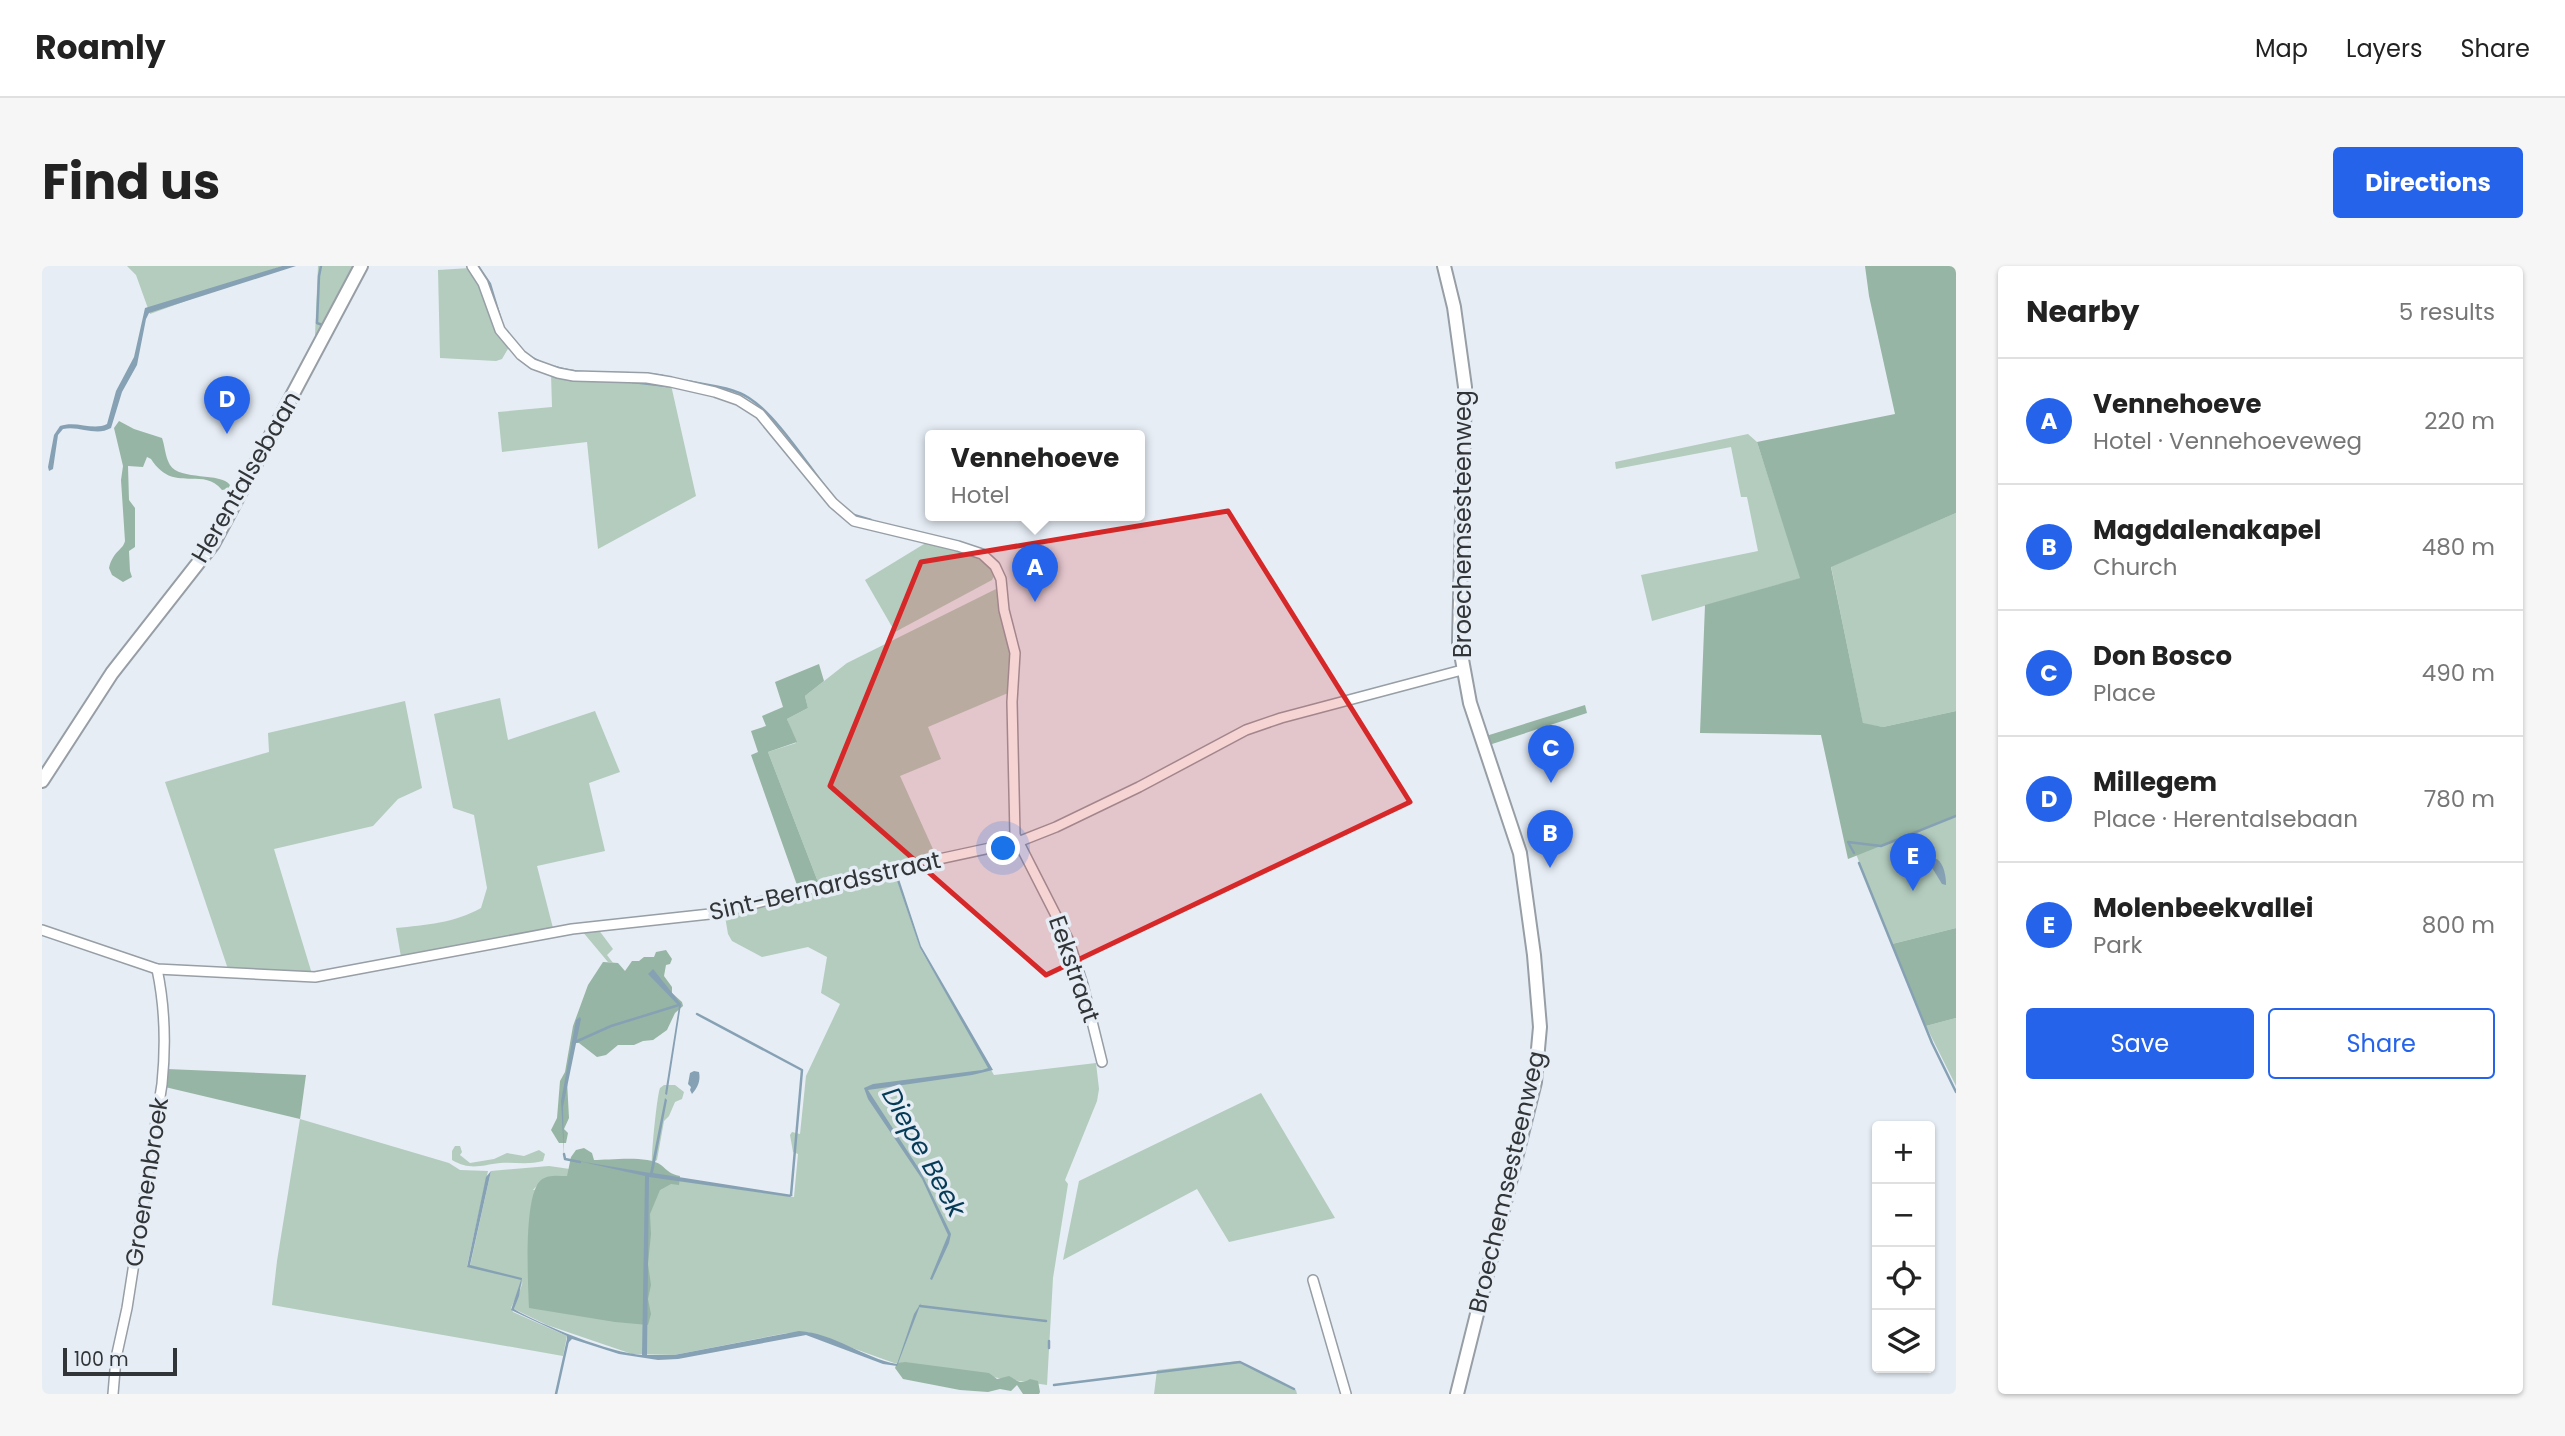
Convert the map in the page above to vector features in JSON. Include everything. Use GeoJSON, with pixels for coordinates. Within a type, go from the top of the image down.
{"type":"FeatureCollection","features":[{"type":"Feature","properties":{"kind":"street","name":"Herentalsebaan"},"geometry":{"type":"LineString","coordinates":[[42,781],[112,673],[213,544],[361,266]]}},
{"type":"Feature","properties":{"kind":"street","name":"Eekstraat"},"geometry":{"type":"LineString","coordinates":[[472,266],[483,283],[500,330],[521,355],[533,364],[574,376],[647,378],[738,400],[760,414],[833,503],[854,521],[958,546],[982,554],[995,566],[1001,579],[1015,653],[1012,702],[1014,826],[1018,842],[1069,942],[1102,1062]]}},
{"type":"Feature","properties":{"kind":"street","name":"Broechemsesteenweg"},"geometry":{"type":"LineString","coordinates":[[1444,266],[1454,307],[1465,387],[1459,643],[1462,670],[1469,703],[1520,853],[1534,955],[1540,1027],[1535,1082],[1457,1394]]}},
{"type":"Feature","properties":{"kind":"street","name":"Sint-Bernardsstraat"},"geometry":{"type":"LineString","coordinates":[[42,930],[157,969],[315,977],[572,929],[711,915],[742,909],[851,878],[1018,842],[1139,787],[1246,730],[1281,718],[1462,670]]}},
{"type":"Feature","properties":{"kind":"street","name":"Groenenbroek"},"geometry":{"type":"LineString","coordinates":[[113,1394],[116,1359],[127,1308],[162,1084],[164,1015],[157,969]]}},
{"type":"Feature","properties":{"kind":"street"},"geometry":{"type":"LineString","coordinates":[[1313,1280],[1346,1394]]}},
{"type":"Feature","properties":{"kind":"highlighted area"},"geometry":{"type":"Polygon","coordinates":[[[1228,511],[1410,802],[1046,975],[830,786],[921,562],[1228,511]]]}},
{"type":"Feature","properties":{"kind":"green space"},"geometry":{"type":"Polygon","coordinates":[[[127,266],[282,266],[150,314],[136,275],[127,266]]]}},
{"type":"Feature","properties":{"kind":"green space"},"geometry":{"type":"Polygon","coordinates":[[[318,266],[356,266],[318,338],[315,335],[318,266]]]}},
{"type":"Feature","properties":{"kind":"green space"},"geometry":{"type":"Polygon","coordinates":[[[1865,266],[1956,266],[1956,513],[1831,567],[1863,723],[1883,727],[1956,711],[1956,816],[1848,859],[1821,735],[1700,733],[1705,605],[1800,578],[1757,442],[1895,414],[1865,266]]]}},
{"type":"Feature","properties":{"kind":"green space"},"geometry":{"type":"Polygon","coordinates":[[[470,268],[492,319],[509,347],[502,359],[496,361],[440,358],[438,270],[470,268]]]}},
{"type":"Feature","properties":{"kind":"green space"},"geometry":{"type":"Polygon","coordinates":[[[551,374],[671,385],[696,496],[598,549],[587,442],[502,452],[498,412],[552,407],[551,374]]]}},
{"type":"Feature","properties":{"kind":"green space"},"geometry":{"type":"Polygon","coordinates":[[[119,421],[162,438],[168,462],[175,470],[218,479],[230,485],[228,489],[222,490],[206,480],[169,476],[147,457],[143,467],[128,466],[129,500],[135,508],[135,547],[129,551],[132,577],[123,582],[112,575],[109,568],[125,541],[121,480],[123,466],[114,428],[119,421]]]}},
{"type":"Feature","properties":{"kind":"green space"},"geometry":{"type":"Polygon","coordinates":[[[1748,434],[1757,442],[1801,578],[1652,621],[1641,575],[1758,551],[1747,497],[1741,497],[1731,447],[1616,469],[1615,462],[1748,434]]]}},
{"type":"Feature","properties":{"kind":"green space"},"geometry":{"type":"Polygon","coordinates":[[[1956,513],[1956,711],[1883,727],[1863,724],[1831,566],[1956,513]]]}},
{"type":"Feature","properties":{"kind":"green space"},"geometry":{"type":"Polygon","coordinates":[[[929,541],[980,556],[995,574],[992,580],[895,632],[865,580],[929,541]]]}},
{"type":"Feature","properties":{"kind":"green space"},"geometry":{"type":"Polygon","coordinates":[[[998,588],[1012,646],[1008,693],[928,727],[941,759],[900,776],[937,858],[818,882],[768,752],[796,743],[787,719],[808,708],[805,696],[847,663],[998,588]]]}},
{"type":"Feature","properties":{"kind":"green space"},"geometry":{"type":"Polygon","coordinates":[[[819,664],[824,681],[805,696],[808,708],[787,719],[797,742],[768,752],[818,882],[798,888],[751,755],[758,752],[751,731],[766,726],[762,716],[783,707],[775,682],[819,664]]]}},
{"type":"Feature","properties":{"kind":"green space"},"geometry":{"type":"Polygon","coordinates":[[[500,698],[508,740],[595,711],[620,772],[589,783],[605,851],[537,866],[553,928],[401,957],[396,928],[450,920],[481,908],[487,888],[474,815],[453,808],[434,714],[500,698]]]}},
{"type":"Feature","properties":{"kind":"green space"},"geometry":{"type":"Polygon","coordinates":[[[405,701],[422,788],[398,799],[373,826],[274,849],[312,974],[228,969],[165,782],[269,752],[268,733],[405,701]]]}},
{"type":"Feature","properties":{"kind":"green space"},"geometry":{"type":"Polygon","coordinates":[[[1585,705],[1587,713],[1489,745],[1486,736],[1585,705]]]}},
{"type":"Feature","properties":{"kind":"green space"},"geometry":{"type":"Polygon","coordinates":[[[1956,814],[1956,928],[1892,944],[1856,854],[1956,814]]]}},
{"type":"Feature","properties":{"kind":"green space"},"geometry":{"type":"Polygon","coordinates":[[[895,874],[921,950],[994,1075],[1096,1063],[1099,1089],[1097,1101],[1065,1180],[1068,1184],[1053,1278],[1047,1385],[894,1363],[808,1332],[787,1333],[674,1355],[632,1354],[547,1325],[514,1309],[523,1281],[511,1308],[513,1312],[567,1336],[563,1356],[272,1305],[300,1119],[449,1163],[460,1170],[488,1171],[467,1266],[470,1266],[491,1171],[549,1166],[570,1169],[567,1177],[548,1178],[533,1190],[649,1176],[794,1197],[798,1154],[793,1152],[790,1135],[792,1132],[800,1134],[806,1076],[840,1004],[821,993],[827,957],[808,947],[762,957],[732,941],[725,916],[837,886],[895,874]]]}},
{"type":"Feature","properties":{"kind":"green space"},"geometry":{"type":"Polygon","coordinates":[[[1956,928],[1956,1018],[1926,1026],[1892,944],[1956,928]]]}},
{"type":"Feature","properties":{"kind":"green space"},"geometry":{"type":"Polygon","coordinates":[[[598,929],[613,949],[607,955],[613,963],[608,962],[582,931],[598,929]]]}},
{"type":"Feature","properties":{"kind":"green space"},"geometry":{"type":"Polygon","coordinates":[[[666,950],[672,959],[670,964],[666,965],[664,976],[672,987],[672,993],[683,1006],[675,1013],[667,1030],[653,1040],[634,1045],[618,1045],[606,1055],[597,1057],[579,1043],[575,1043],[567,1081],[569,1118],[564,1129],[568,1133],[566,1143],[559,1143],[551,1130],[557,1118],[560,1081],[565,1072],[573,1026],[588,985],[603,962],[618,963],[625,971],[632,961],[654,957],[656,952],[666,950]]]}},
{"type":"Feature","properties":{"kind":"green space"},"geometry":{"type":"Polygon","coordinates":[[[1956,1018],[1956,1086],[1926,1026],[1956,1018]]]}},
{"type":"Feature","properties":{"kind":"green space"},"geometry":{"type":"Polygon","coordinates":[[[167,1069],[306,1075],[300,1119],[165,1087],[167,1069]]]}},
{"type":"Feature","properties":{"kind":"green space"},"geometry":{"type":"Polygon","coordinates":[[[664,1085],[675,1085],[684,1092],[682,1099],[675,1102],[664,1121],[657,1160],[652,1163],[657,1102],[660,1088],[664,1085]]]}},
{"type":"Feature","properties":{"kind":"green space"},"geometry":{"type":"Polygon","coordinates":[[[1261,1093],[1335,1218],[1229,1242],[1197,1189],[1063,1260],[1079,1181],[1261,1093]]]}},
{"type":"Feature","properties":{"kind":"green space"},"geometry":{"type":"Polygon","coordinates":[[[455,1146],[460,1146],[460,1155],[470,1163],[494,1159],[507,1153],[524,1156],[539,1150],[545,1154],[543,1161],[538,1162],[471,1166],[452,1160],[455,1146]]]}},
{"type":"Feature","properties":{"kind":"green space"},"geometry":{"type":"Polygon","coordinates":[[[584,1148],[592,1153],[594,1160],[647,1160],[680,1176],[679,1185],[671,1184],[660,1190],[650,1214],[648,1264],[651,1285],[648,1299],[651,1314],[648,1325],[529,1308],[529,1220],[535,1189],[544,1178],[567,1176],[571,1157],[576,1150],[584,1148]]]}},
{"type":"Feature","properties":{"kind":"green space"},"geometry":{"type":"Polygon","coordinates":[[[1239,1361],[1296,1390],[1297,1394],[1154,1394],[1157,1370],[1239,1361]]]}},
{"type":"Feature","properties":{"kind":"green space"},"geometry":{"type":"Polygon","coordinates":[[[897,1363],[989,1373],[997,1379],[1009,1376],[1021,1382],[1030,1379],[1038,1381],[1040,1392],[1023,1394],[1017,1385],[1011,1391],[960,1390],[903,1379],[895,1368],[897,1363]]]}},
{"type":"Feature","properties":{"kind":"water"},"geometry":{"type":"Polygon","coordinates":[[[282,266],[296,266],[149,313],[137,365],[122,392],[111,428],[99,431],[63,429],[58,435],[53,469],[49,471],[54,435],[60,426],[107,424],[116,391],[134,357],[145,308],[282,266]]]}},
{"type":"Feature","properties":{"kind":"water"},"geometry":{"type":"Polygon","coordinates":[[[1937,859],[1944,870],[1946,885],[1942,884],[1931,866],[1932,860],[1937,859]]]}},
{"type":"Feature","properties":{"kind":"water"},"geometry":{"type":"Polygon","coordinates":[[[904,872],[898,876],[921,946],[993,1070],[868,1090],[921,1172],[951,1234],[932,1280],[930,1279],[948,1235],[922,1179],[868,1099],[864,1088],[873,1084],[988,1068],[920,948],[895,875],[904,872]]]}},
{"type":"Feature","properties":{"kind":"water"},"geometry":{"type":"Polygon","coordinates":[[[653,969],[681,1004],[667,1095],[665,1094],[679,1006],[648,974],[653,969]]]}},
{"type":"Feature","properties":{"kind":"water"},"geometry":{"type":"Polygon","coordinates":[[[580,1017],[563,1107],[564,1156],[561,1101],[576,1020],[580,1017]]]}},
{"type":"Feature","properties":{"kind":"water"},"geometry":{"type":"Polygon","coordinates":[[[699,1072],[699,1079],[692,1094],[688,1084],[690,1073],[699,1072]]]}},
{"type":"Feature","properties":{"kind":"water"},"geometry":{"type":"Polygon","coordinates":[[[665,1098],[667,1100],[653,1173],[793,1195],[790,1197],[649,1177],[647,1355],[674,1355],[799,1331],[824,1336],[872,1357],[897,1364],[914,1314],[921,1303],[897,1366],[883,1364],[806,1335],[678,1359],[658,1360],[619,1354],[572,1339],[567,1344],[567,1336],[511,1310],[521,1280],[467,1267],[486,1177],[491,1171],[470,1265],[522,1278],[514,1309],[595,1344],[642,1355],[645,1176],[578,1161],[650,1173],[665,1098]]]}},
{"type":"Feature","properties":{"kind":"waterway"},"geometry":{"type":"LineString","coordinates":[[321,266],[317,323],[325,326]]}},
{"type":"Feature","properties":{"kind":"waterway"},"geometry":{"type":"LineString","coordinates":[[478,266],[490,284],[500,317]]}},
{"type":"Feature","properties":{"kind":"waterway"},"geometry":{"type":"LineString","coordinates":[[529,356],[542,363]]}},
{"type":"Feature","properties":{"kind":"waterway"},"geometry":{"type":"LineString","coordinates":[[555,367],[581,372],[663,376]]}},
{"type":"Feature","properties":{"kind":"waterway"},"geometry":{"type":"LineString","coordinates":[[687,381],[735,391],[749,398],[770,416],[827,489]]}},
{"type":"Feature","properties":{"kind":"waterway"},"geometry":{"type":"LineString","coordinates":[[632,382],[667,386]]}},
{"type":"Feature","properties":{"kind":"waterway"},"geometry":{"type":"LineString","coordinates":[[854,515],[871,520]]}},
{"type":"Feature","properties":{"kind":"waterway"},"geometry":{"type":"LineString","coordinates":[[1854,853],[1848,842],[1881,846],[1956,816]]}},
{"type":"Feature","properties":{"kind":"waterway"},"geometry":{"type":"LineString","coordinates":[[1859,863],[1932,1043],[1956,1092]]}},
{"type":"Feature","properties":{"kind":"waterway"},"geometry":{"type":"LineString","coordinates":[[573,1043],[611,1026],[679,1005]]}},
{"type":"Feature","properties":{"kind":"waterway"},"geometry":{"type":"LineString","coordinates":[[697,1014],[802,1070],[791,1195]]}},
{"type":"Feature","properties":{"kind":"waterway"},"geometry":{"type":"LineString","coordinates":[[564,1154],[565,1159],[580,1162]]}},
{"type":"Feature","properties":{"kind":"waterway"},"geometry":{"type":"LineString","coordinates":[[920,1306],[1046,1321]]}},
{"type":"Feature","properties":{"kind":"waterway","name":"Diepe Beek"},"geometry":{"type":"LineString","coordinates":[[556,1394],[568,1340]]}},
{"type":"Feature","properties":{"kind":"waterway"},"geometry":{"type":"LineString","coordinates":[[1049,1341],[1049,1348]]}},
{"type":"Feature","properties":{"kind":"waterway"},"geometry":{"type":"LineString","coordinates":[[1054,1385],[1240,1362],[1294,1389]]}},
{"type":"Feature","properties":{"kind":"place","name":"Millegem"},"geometry":{"type":"Point","coordinates":[227,434]}},
{"type":"Feature","properties":{"kind":"place","name":"Vennehoeve"},"geometry":{"type":"Point","coordinates":[1035,602]}},
{"type":"Feature","properties":{"kind":"place","name":"Don Bosco"},"geometry":{"type":"Point","coordinates":[1551,783]}},
{"type":"Feature","properties":{"kind":"place","name":"Magdalenakapel"},"geometry":{"type":"Point","coordinates":[1550,868]}},
{"type":"Feature","properties":{"kind":"place","name":"Molenbeekvallei"},"geometry":{"type":"Point","coordinates":[1913,891]}}]}
